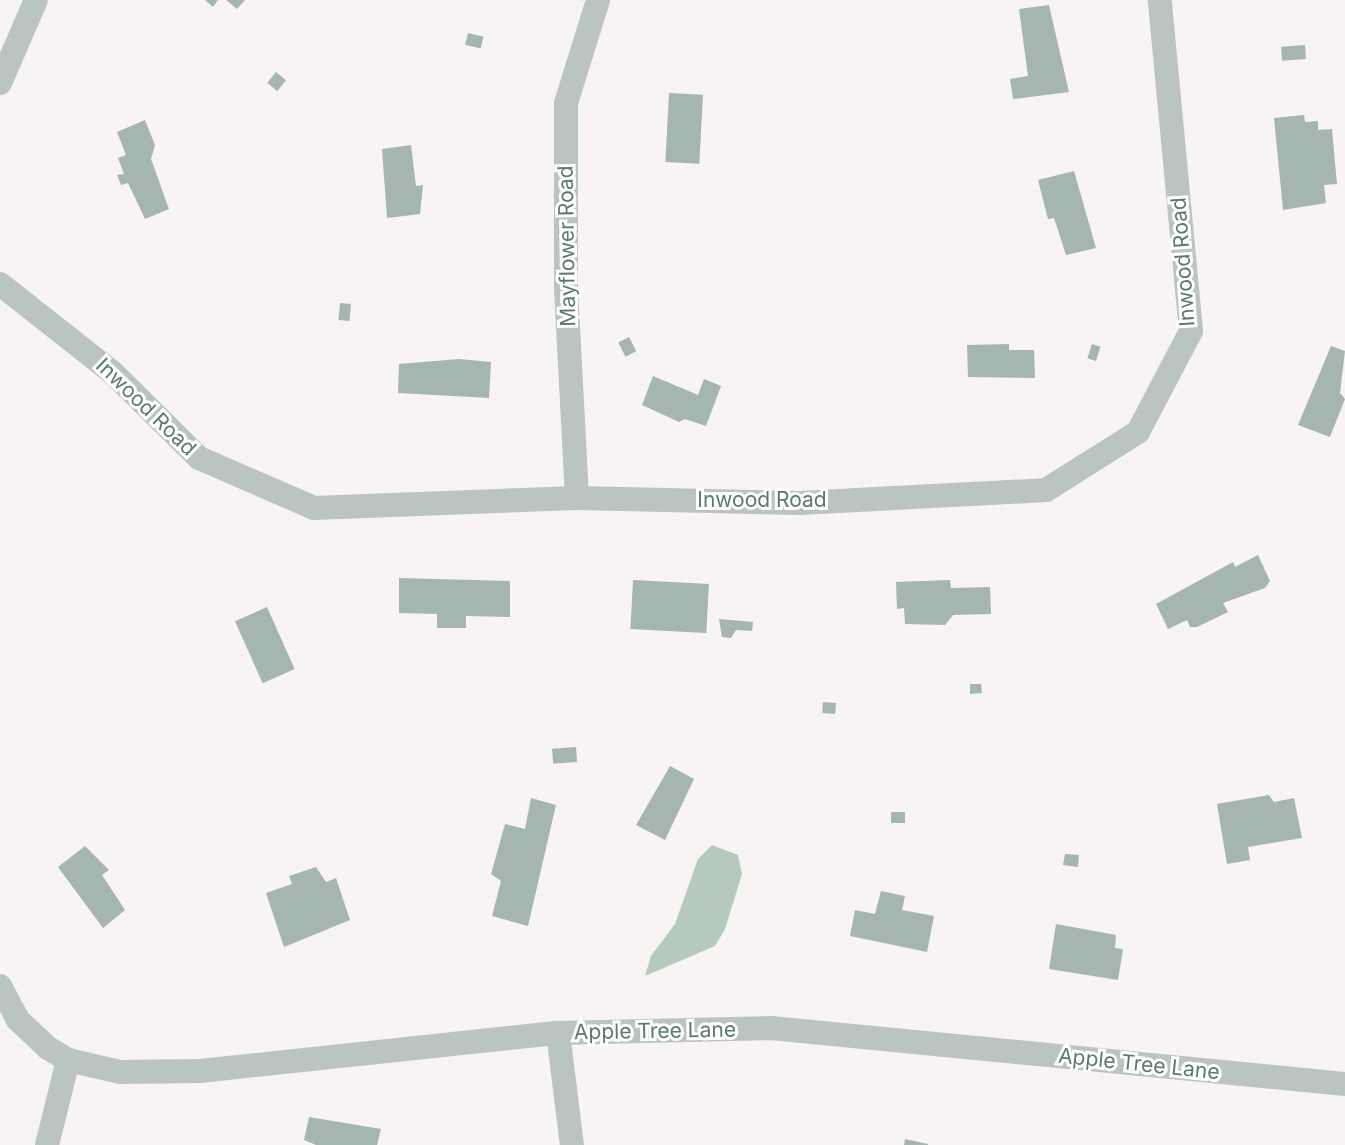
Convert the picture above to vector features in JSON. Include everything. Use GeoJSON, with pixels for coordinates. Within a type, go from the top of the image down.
{"type":"FeatureCollection","features":[{"type":"Feature","properties":{"kind":"street"},"geometry":{"type":"LineString","coordinates":[[0,83],[36,0]]}},
{"type":"Feature","properties":{"kind":"street","name":"Mayflower Road"},"geometry":{"type":"LineString","coordinates":[[577,498],[566,286],[566,103],[598,0]]}},
{"type":"Feature","properties":{"kind":"street","name":"Inwood Road"},"geometry":{"type":"LineString","coordinates":[[0,284],[112,372],[199,458],[314,508],[577,498],[800,503],[1046,490],[1138,432],[1191,331],[1161,0]]}},
{"type":"Feature","properties":{"kind":"street","name":"Apple Tree Lane"},"geometry":{"type":"LineString","coordinates":[[0,986],[18,1020],[68,1060],[120,1072],[200,1071],[558,1033],[771,1028],[1345,1084]]}},
{"type":"Feature","properties":{"kind":"street"},"geometry":{"type":"LineString","coordinates":[[558,1033],[572,1145]]}},
{"type":"Feature","properties":{"kind":"street"},"geometry":{"type":"LineString","coordinates":[[47,1145],[68,1060]]}},
{"type":"Feature","properties":{"kind":"shaded area"},"geometry":{"type":"Polygon","coordinates":[[[712,845],[738,855],[742,874],[725,929],[715,946],[645,976],[651,956],[675,924],[698,859],[712,845]]]}},
{"type":"Feature","properties":{"kind":"building"},"geometry":{"type":"Polygon","coordinates":[[[205,0],[218,0],[213,7],[205,0]]]}},
{"type":"Feature","properties":{"kind":"building"},"geometry":{"type":"Polygon","coordinates":[[[226,0],[245,0],[237,9],[226,0]]]}},
{"type":"Feature","properties":{"kind":"building"},"geometry":{"type":"Polygon","coordinates":[[[1049,5],[1069,92],[1013,99],[1010,79],[1028,76],[1019,9],[1049,5]]]}},
{"type":"Feature","properties":{"kind":"building"},"geometry":{"type":"Polygon","coordinates":[[[468,33],[484,37],[481,49],[465,45],[468,33]]]}},
{"type":"Feature","properties":{"kind":"building"},"geometry":{"type":"Polygon","coordinates":[[[1305,45],[1306,59],[1282,61],[1281,47],[1305,45]]]}},
{"type":"Feature","properties":{"kind":"building"},"geometry":{"type":"Polygon","coordinates":[[[276,72],[286,80],[277,91],[267,83],[276,72]]]}},
{"type":"Feature","properties":{"kind":"building"},"geometry":{"type":"Polygon","coordinates":[[[669,93],[703,95],[699,164],[665,162],[669,93]]]}},
{"type":"Feature","properties":{"kind":"building"},"geometry":{"type":"Polygon","coordinates":[[[1304,115],[1305,122],[1318,121],[1318,130],[1332,129],[1337,184],[1324,185],[1326,203],[1283,210],[1274,118],[1304,115]]]}},
{"type":"Feature","properties":{"kind":"building"},"geometry":{"type":"Polygon","coordinates":[[[145,120],[155,145],[151,159],[169,209],[145,219],[128,183],[121,185],[117,175],[124,174],[118,158],[126,155],[117,132],[145,120]]]}},
{"type":"Feature","properties":{"kind":"building"},"geometry":{"type":"Polygon","coordinates":[[[411,145],[416,186],[423,185],[420,214],[387,218],[382,149],[411,145]]]}},
{"type":"Feature","properties":{"kind":"building"},"geometry":{"type":"Polygon","coordinates":[[[1074,171],[1096,248],[1066,255],[1054,218],[1048,219],[1038,180],[1074,171]]]}},
{"type":"Feature","properties":{"kind":"building"},"geometry":{"type":"Polygon","coordinates":[[[340,303],[351,304],[349,321],[339,320],[340,303]]]}},
{"type":"Feature","properties":{"kind":"building"},"geometry":{"type":"Polygon","coordinates":[[[629,337],[636,351],[626,357],[618,342],[629,337]]]}},
{"type":"Feature","properties":{"kind":"building"},"geometry":{"type":"Polygon","coordinates":[[[1009,344],[1009,350],[1034,350],[1035,378],[968,377],[967,345],[1009,344]]]}},
{"type":"Feature","properties":{"kind":"building"},"geometry":{"type":"Polygon","coordinates":[[[1092,344],[1101,347],[1096,361],[1087,358],[1092,344]]]}},
{"type":"Feature","properties":{"kind":"building"},"geometry":{"type":"Polygon","coordinates":[[[1331,346],[1345,351],[1340,393],[1345,399],[1330,437],[1298,425],[1331,346]]]}},
{"type":"Feature","properties":{"kind":"building"},"geometry":{"type":"Polygon","coordinates":[[[459,359],[491,362],[489,398],[398,393],[399,364],[459,359]]]}},
{"type":"Feature","properties":{"kind":"building"},"geometry":{"type":"Polygon","coordinates":[[[653,376],[698,395],[704,379],[721,386],[706,426],[685,419],[679,422],[642,405],[653,376]]]}},
{"type":"Feature","properties":{"kind":"building"},"geometry":{"type":"Polygon","coordinates":[[[1258,555],[1270,581],[1265,588],[1223,603],[1228,612],[1197,627],[1190,627],[1187,620],[1168,629],[1156,604],[1233,562],[1235,567],[1258,555]]]}},
{"type":"Feature","properties":{"kind":"building"},"geometry":{"type":"Polygon","coordinates":[[[399,578],[510,581],[510,617],[466,616],[466,628],[437,628],[437,614],[399,613],[399,578]]]}},
{"type":"Feature","properties":{"kind":"building"},"geometry":{"type":"Polygon","coordinates":[[[633,580],[709,584],[706,633],[630,629],[633,580]]]}},
{"type":"Feature","properties":{"kind":"building"},"geometry":{"type":"Polygon","coordinates":[[[950,580],[951,588],[990,587],[991,614],[953,615],[945,625],[905,624],[904,608],[897,609],[896,582],[950,580]]]}},
{"type":"Feature","properties":{"kind":"building"},"geometry":{"type":"Polygon","coordinates":[[[267,607],[295,669],[263,683],[235,621],[267,607]]]}},
{"type":"Feature","properties":{"kind":"building"},"geometry":{"type":"Polygon","coordinates":[[[719,619],[753,622],[752,631],[736,630],[731,638],[722,637],[719,619]]]}},
{"type":"Feature","properties":{"kind":"building"},"geometry":{"type":"Polygon","coordinates":[[[970,684],[981,684],[982,693],[970,694],[970,684]]]}},
{"type":"Feature","properties":{"kind":"building"},"geometry":{"type":"Polygon","coordinates":[[[823,702],[836,703],[835,714],[822,713],[823,702]]]}},
{"type":"Feature","properties":{"kind":"building"},"geometry":{"type":"Polygon","coordinates":[[[576,747],[577,762],[553,764],[552,749],[576,747]]]}},
{"type":"Feature","properties":{"kind":"building"},"geometry":{"type":"Polygon","coordinates":[[[670,766],[694,779],[665,840],[636,825],[670,766]]]}},
{"type":"Feature","properties":{"kind":"building"},"geometry":{"type":"Polygon","coordinates":[[[1269,795],[1274,802],[1294,798],[1302,838],[1248,847],[1250,860],[1227,864],[1217,804],[1269,795]]]}},
{"type":"Feature","properties":{"kind":"building"},"geometry":{"type":"Polygon","coordinates":[[[531,798],[556,805],[528,926],[492,916],[501,881],[491,874],[505,824],[525,829],[531,798]]]}},
{"type":"Feature","properties":{"kind":"building"},"geometry":{"type":"Polygon","coordinates":[[[891,812],[905,812],[905,823],[891,823],[891,812]]]}},
{"type":"Feature","properties":{"kind":"building"},"geometry":{"type":"Polygon","coordinates":[[[85,846],[109,870],[102,875],[125,910],[103,928],[58,867],[85,846]]]}},
{"type":"Feature","properties":{"kind":"building"},"geometry":{"type":"Polygon","coordinates":[[[1065,854],[1079,855],[1078,867],[1063,865],[1065,854]]]}},
{"type":"Feature","properties":{"kind":"building"},"geometry":{"type":"Polygon","coordinates":[[[316,867],[326,882],[336,878],[350,920],[284,947],[266,893],[292,884],[289,876],[316,867]]]}},
{"type":"Feature","properties":{"kind":"building"},"geometry":{"type":"Polygon","coordinates":[[[881,891],[905,896],[902,910],[934,916],[927,952],[850,936],[855,910],[875,914],[881,891]]]}},
{"type":"Feature","properties":{"kind":"building"},"geometry":{"type":"Polygon","coordinates":[[[1056,924],[1116,935],[1115,948],[1123,949],[1118,980],[1049,969],[1056,924]]]}},
{"type":"Feature","properties":{"kind":"building"},"geometry":{"type":"Polygon","coordinates":[[[309,1117],[381,1129],[377,1145],[316,1145],[304,1140],[309,1117]]]}},
{"type":"Feature","properties":{"kind":"building"},"geometry":{"type":"Polygon","coordinates":[[[905,1139],[928,1144],[928,1145],[904,1145],[905,1139]]]}}]}
